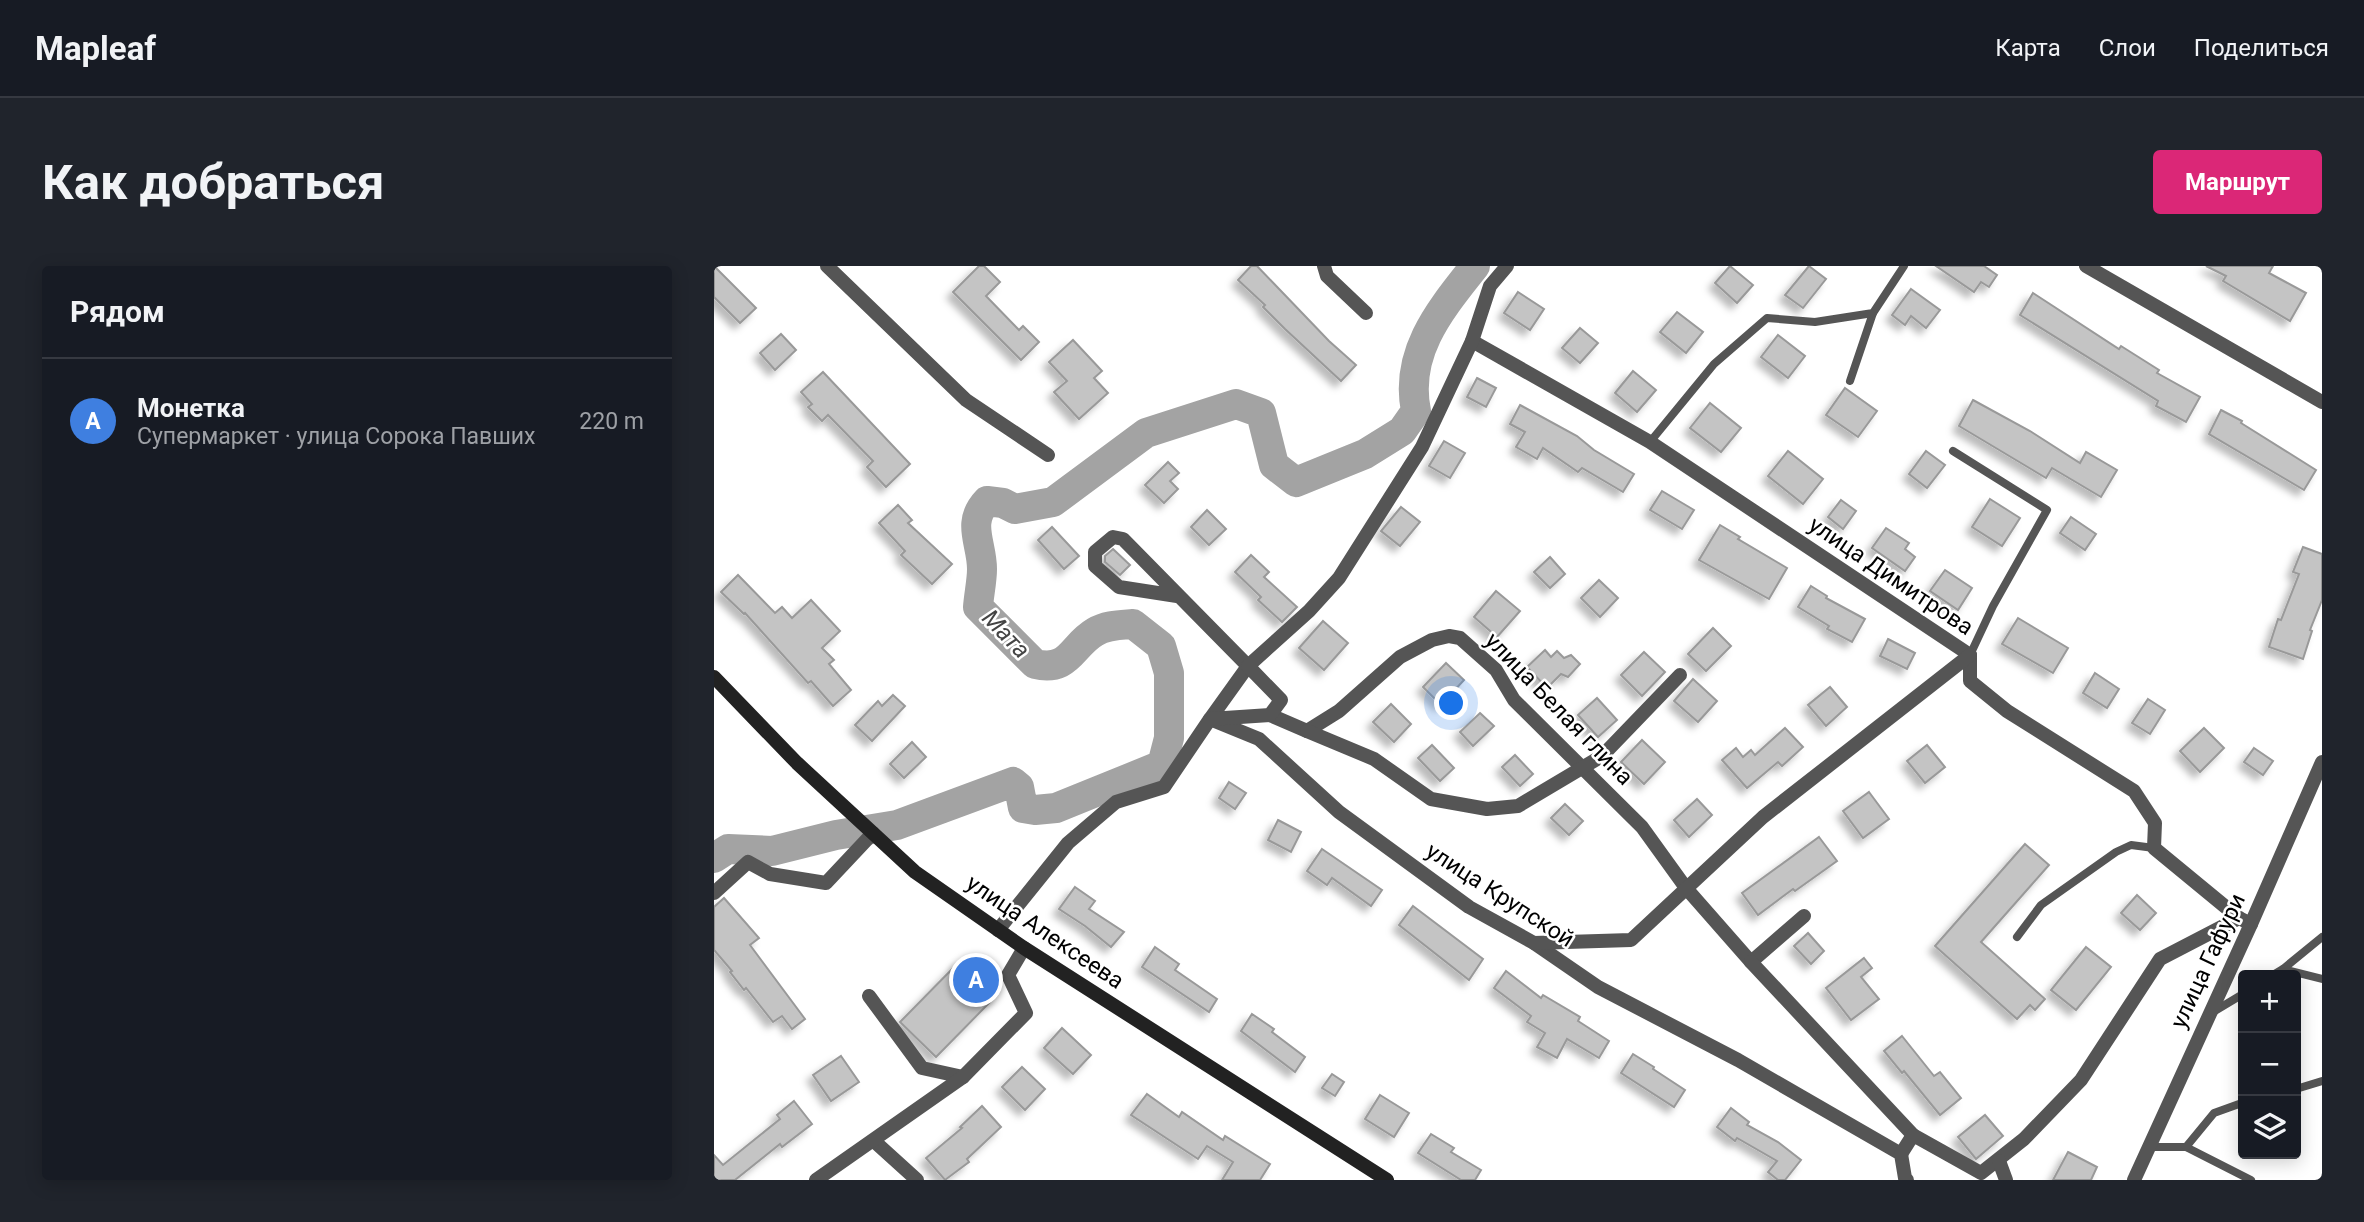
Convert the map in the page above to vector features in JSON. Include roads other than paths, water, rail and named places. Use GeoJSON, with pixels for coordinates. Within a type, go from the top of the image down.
{"type":"FeatureCollection","features":[{"type":"Feature","properties":{"kind":"main road","name":"улица Алексеева"},"geometry":{"type":"LineString","coordinates":[[714,677],[797,763],[915,872],[1024,948],[1388,1180]]}},
{"type":"Feature","properties":{"kind":"street"},"geometry":{"type":"LineString","coordinates":[[827,266],[967,400],[1048,455]]}},
{"type":"Feature","properties":{"kind":"street"},"geometry":{"type":"LineString","coordinates":[[1325,266],[1327,276],[1366,313]]}},
{"type":"Feature","properties":{"kind":"street"},"geometry":{"type":"LineString","coordinates":[[998,929],[1068,843],[1116,802],[1164,787],[1248,666],[1309,611],[1339,578],[1422,447],[1472,341],[1490,286],[1507,266]]}},
{"type":"Feature","properties":{"kind":"street"},"geometry":{"type":"LineString","coordinates":[[2086,266],[2322,402]]}},
{"type":"Feature","properties":{"kind":"street","name":"улица Димитрова"},"geometry":{"type":"LineString","coordinates":[[1472,341],[1650,442],[1970,655],[1970,681],[2007,711],[2134,791],[2155,822],[2154,848]]}},
{"type":"Feature","properties":{"kind":"street"},"geometry":{"type":"LineString","coordinates":[[1177,596],[1119,587],[1095,566],[1095,552],[1113,537],[1123,539],[1281,700],[1270,715]]}},
{"type":"Feature","properties":{"kind":"street","name":"улица Белая глина"},"geometry":{"type":"LineString","coordinates":[[1307,731],[1339,711],[1400,657],[1432,640],[1449,636],[1460,638],[1496,670],[1514,700],[1642,827],[1686,888],[1751,962],[1913,1135],[1980,1173],[1998,1161]]}},
{"type":"Feature","properties":{"kind":"street"},"geometry":{"type":"LineString","coordinates":[[1534,943],[1631,940],[1763,817],[1970,655]]}},
{"type":"Feature","properties":{"kind":"street"},"geometry":{"type":"LineString","coordinates":[[1210,719],[1270,715],[1374,759],[1431,799],[1487,808],[1518,806],[1602,756],[1680,674]]}},
{"type":"Feature","properties":{"kind":"street","name":"улица Крупской"},"geometry":{"type":"LineString","coordinates":[[1210,719],[1259,739],[1350,820],[1469,907],[1534,943],[1598,987],[1738,1060],[1901,1154]]}},
{"type":"Feature","properties":{"kind":"street","name":"улица Гафури"},"geometry":{"type":"LineString","coordinates":[[2134,1180],[2208,1015],[2245,921],[2322,761]]}},
{"type":"Feature","properties":{"kind":"street"},"geometry":{"type":"LineString","coordinates":[[714,893],[748,862],[770,874],[826,883],[878,839]]}},
{"type":"Feature","properties":{"kind":"street"},"geometry":{"type":"LineString","coordinates":[[2006,1180],[1998,1161],[2024,1139],[2081,1080],[2160,959],[2245,921],[2154,848]]}},
{"type":"Feature","properties":{"kind":"street"},"geometry":{"type":"LineString","coordinates":[[1751,962],[1804,916]]}},
{"type":"Feature","properties":{"kind":"street"},"geometry":{"type":"LineString","coordinates":[[816,1180],[964,1077],[1026,1013],[1008,975],[1024,948]]}},
{"type":"Feature","properties":{"kind":"street"},"geometry":{"type":"LineString","coordinates":[[869,996],[922,1068],[964,1077]]}},
{"type":"Feature","properties":{"kind":"street"},"geometry":{"type":"LineString","coordinates":[[1907,1180],[1901,1154],[1913,1135]]}},
{"type":"Feature","properties":{"kind":"street"},"geometry":{"type":"LineString","coordinates":[[874,1141],[917,1180]]}},
{"type":"Feature","properties":{"kind":"lane"},"geometry":{"type":"LineString","coordinates":[[1850,381],[1873,313],[1905,266]]}},
{"type":"Feature","properties":{"kind":"lane"},"geometry":{"type":"LineString","coordinates":[[1650,442],[1714,364],[1767,318],[1815,321],[1873,313]]}},
{"type":"Feature","properties":{"kind":"lane"},"geometry":{"type":"LineString","coordinates":[[1953,451],[2047,510],[1993,606],[1970,655]]}},
{"type":"Feature","properties":{"kind":"lane"},"geometry":{"type":"LineString","coordinates":[[2018,937],[2041,905],[2116,852],[2131,845],[2154,848]]}},
{"type":"Feature","properties":{"kind":"lane"},"geometry":{"type":"LineString","coordinates":[[2283,969],[2322,937]]}},
{"type":"Feature","properties":{"kind":"lane"},"geometry":{"type":"LineString","coordinates":[[2283,969],[2322,979]]}},
{"type":"Feature","properties":{"kind":"lane"},"geometry":{"type":"LineString","coordinates":[[2208,1015],[2238,996]]}},
{"type":"Feature","properties":{"kind":"lane"},"geometry":{"type":"LineString","coordinates":[[2301,1087],[2322,1081]]}},
{"type":"Feature","properties":{"kind":"lane"},"geometry":{"type":"LineString","coordinates":[[2186,1147],[2214,1113],[2238,1106]]}},
{"type":"Feature","properties":{"kind":"lane"},"geometry":{"type":"LineString","coordinates":[[2149,1147],[2186,1147],[2251,1180]]}},
{"type":"Feature","properties":{"kind":"waterway","name":"Мата"},"geometry":{"type":"LineString","coordinates":[[714,858],[728,849],[772,851],[836,835],[897,825],[1013,782],[1019,787],[1023,808],[1056,808],[1162,765],[1169,738],[1169,673],[1161,646],[1133,624],[1114,626],[1095,632],[1063,661],[1047,665],[1035,664],[978,607],[982,569],[976,525],[981,509],[987,501],[1003,503],[1015,509],[1053,502],[1146,433],[1236,404],[1261,413],[1274,465],[1296,482],[1365,454],[1402,431],[1416,411],[1415,370],[1420,351],[1438,315],[1475,266]]}},
{"type":"Feature","properties":{"kind":"place","name":"Монетка"},"geometry":{"type":"Point","coordinates":[976,980]}}]}
